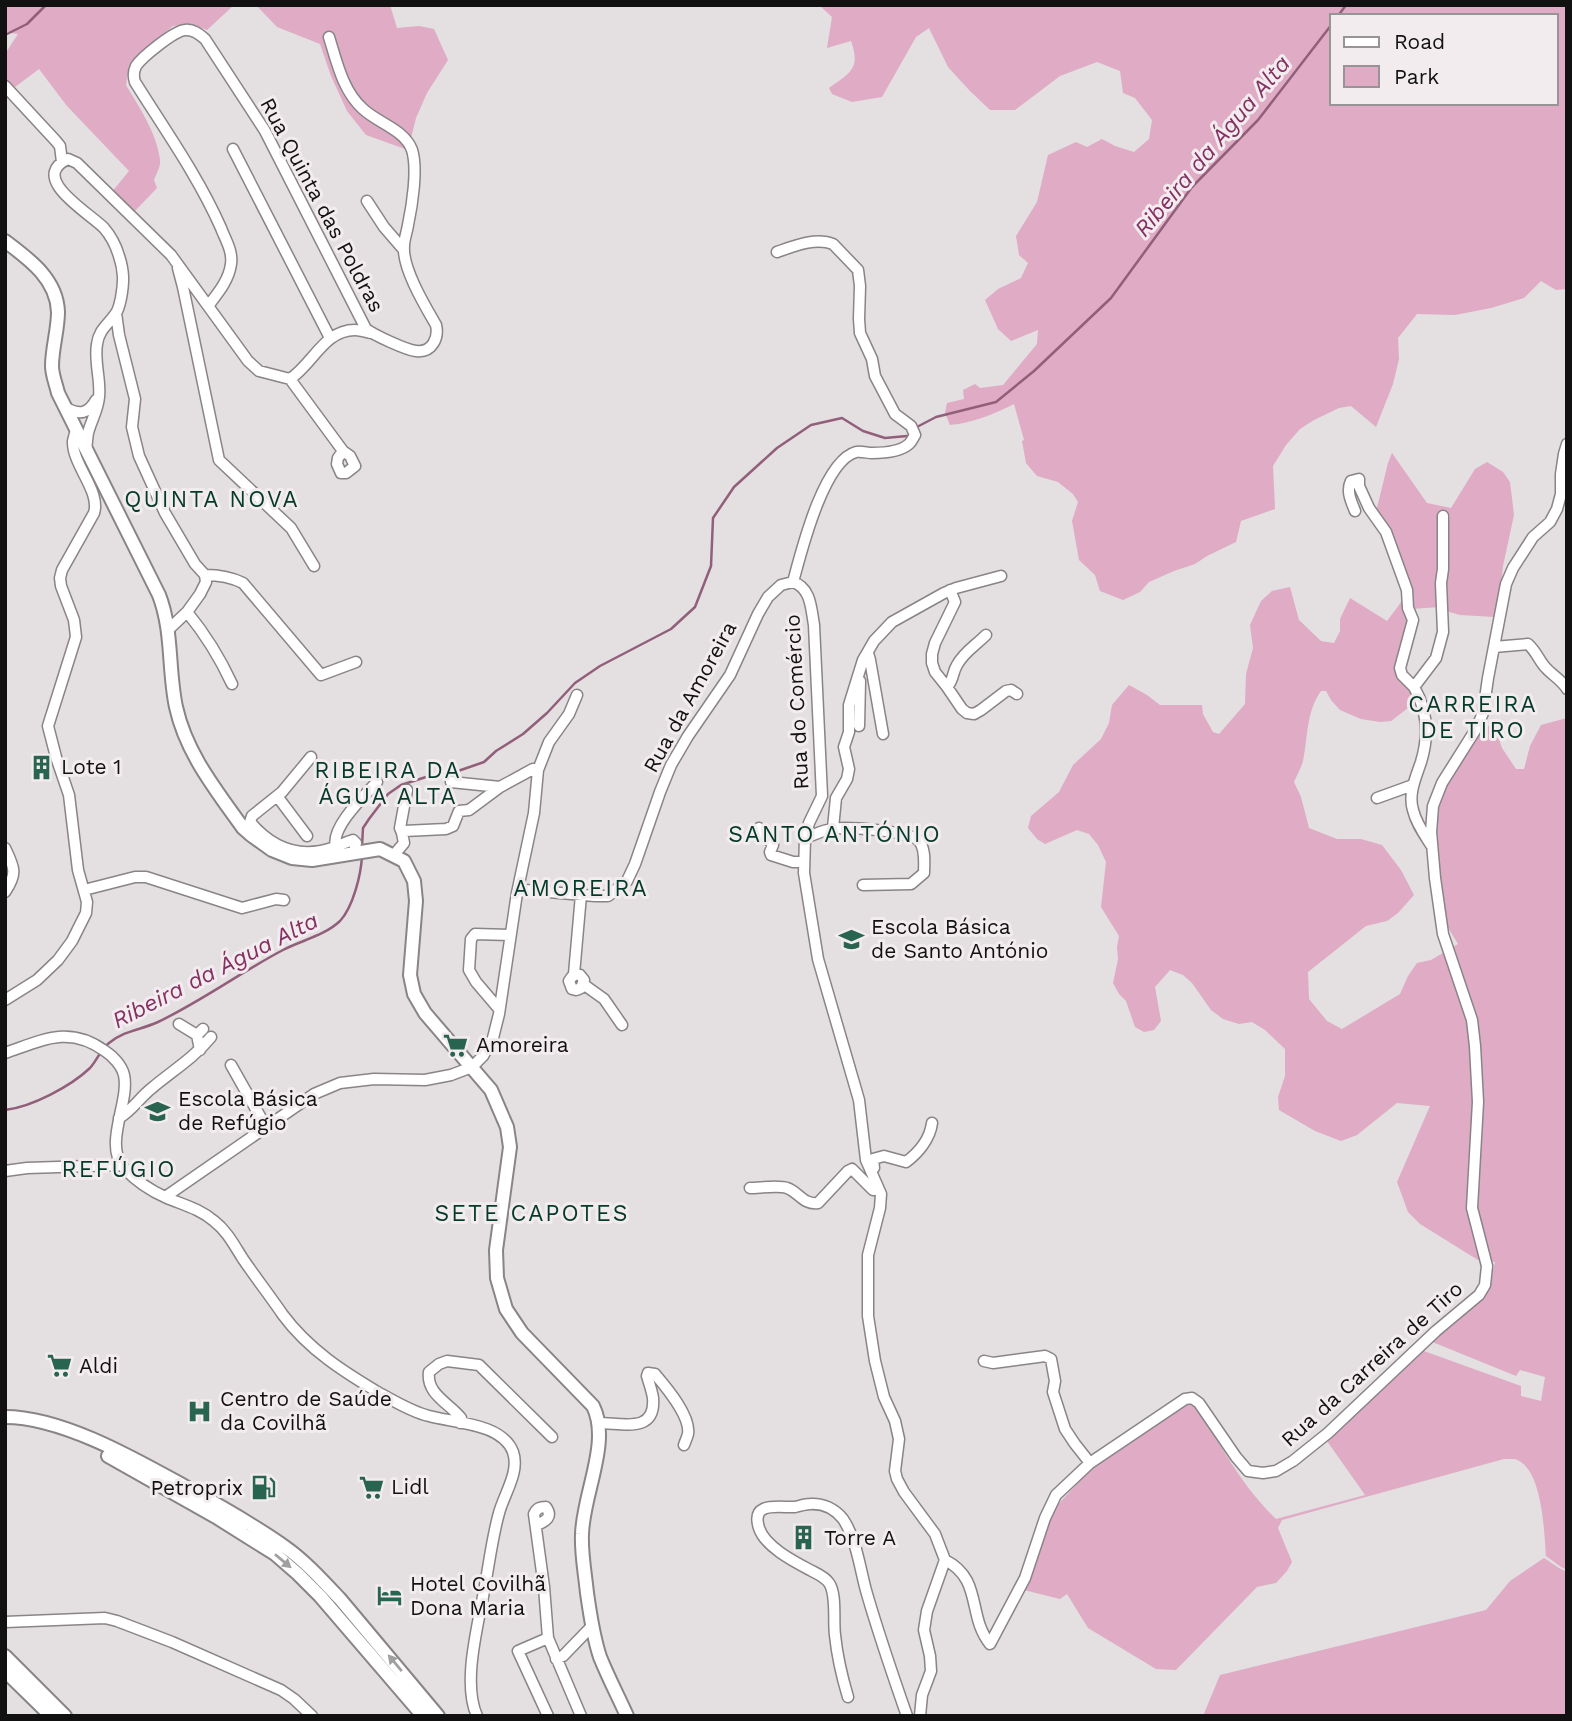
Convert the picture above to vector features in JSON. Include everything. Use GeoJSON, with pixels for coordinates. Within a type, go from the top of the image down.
{"type":"FeatureCollection","features":[{"type":"Feature","properties":{"kind":"main road"},"geometry":{"type":"LineString","coordinates":[[5,241],[33,262],[47,279],[55,296],[58,312],[52,368],[58,393],[75,422],[166,612],[175,705],[200,767],[243,828],[272,850],[292,858],[312,860],[380,849],[404,861],[414,881],[416,901],[410,975],[414,994],[425,1013],[491,1090],[507,1127],[510,1147],[496,1250],[497,1278],[506,1309],[522,1333],[593,1406],[597,1415],[599,1442],[584,1515],[583,1562],[592,1626],[600,1656],[627,1716]]}},
{"type":"Feature","properties":{"kind":"main road"},"geometry":{"type":"LineString","coordinates":[[5,1417],[44,1422],[97,1442],[146,1465],[224,1508],[287,1548],[340,1599],[438,1716]]}},
{"type":"Feature","properties":{"kind":"main road"},"geometry":{"type":"LineString","coordinates":[[5,1425],[26,1426],[69,1437],[99,1451],[264,1547],[320,1596],[423,1716]]}},
{"type":"Feature","properties":{"kind":"main road"},"geometry":{"type":"LineString","coordinates":[[5,1656],[65,1716]]}},
{"type":"Feature","properties":{"kind":"main road"},"geometry":{"type":"LineString","coordinates":[[5,1671],[51,1716]]}},
{"type":"Feature","properties":{"kind":"street","name":"Rua Quinta das Poldras"},"geometry":{"type":"LineString","coordinates":[[208,306],[222,288],[230,271],[231,255],[206,196],[133,75],[135,67],[145,57],[176,33],[190,30],[205,39],[265,131],[362,322],[371,333],[415,351],[423,351],[436,340],[436,325],[413,282],[403,249],[367,201]]}},
{"type":"Feature","properties":{"kind":"street","name":"Rua Quinta das Poldras"},"geometry":{"type":"LineString","coordinates":[[329,37],[346,87],[363,109],[396,131],[412,150],[414,173],[411,208],[403,249]]}},
{"type":"Feature","properties":{"kind":"street"},"geometry":{"type":"LineString","coordinates":[[5,86],[60,146],[62,162]]}},
{"type":"Feature","properties":{"kind":"street"},"geometry":{"type":"LineString","coordinates":[[233,149],[330,338]]}},
{"type":"Feature","properties":{"kind":"street"},"geometry":{"type":"LineString","coordinates":[[168,630],[187,612],[206,582],[205,575],[195,564],[165,513],[139,456],[132,427],[135,399],[116,313],[124,283],[124,271],[118,252],[104,228],[61,192],[56,183],[56,172],[62,162],[68,159],[77,163],[176,261],[248,361],[259,371],[290,379],[343,452]]}},
{"type":"Feature","properties":{"kind":"street"},"geometry":{"type":"LineString","coordinates":[[777,252],[816,242],[828,242],[858,270],[860,333],[872,359],[874,376],[895,414],[911,426],[915,435],[908,444],[891,452],[856,452],[843,460],[821,495],[806,531],[793,582]]}},
{"type":"Feature","properties":{"kind":"street"},"geometry":{"type":"LineString","coordinates":[[176,261],[219,460],[292,528],[314,566]]}},
{"type":"Feature","properties":{"kind":"street"},"geometry":{"type":"LineString","coordinates":[[86,449],[100,394],[96,359],[99,334],[116,313]]}},
{"type":"Feature","properties":{"kind":"street"},"geometry":{"type":"LineString","coordinates":[[290,379],[300,373],[330,338],[345,331],[371,333]]}},
{"type":"Feature","properties":{"kind":"street"},"geometry":{"type":"LineString","coordinates":[[5,1000],[37,980],[58,960],[86,913],[87,902],[78,870],[69,795],[48,726],[76,637],[74,620],[60,578],[96,507],[73,443],[75,422],[89,410],[100,394]]}},
{"type":"Feature","properties":{"kind":"street"},"geometry":{"type":"LineString","coordinates":[[75,422],[89,422],[94,418]]}},
{"type":"Feature","properties":{"kind":"street","name":"Rua da Carreira de Tiro"},"geometry":{"type":"LineString","coordinates":[[945,1560],[956,1565],[964,1574],[984,1636],[990,1644],[1025,1578],[1045,1518],[1056,1495],[1090,1462],[1185,1399],[1192,1398],[1199,1403],[1248,1471],[1276,1471],[1328,1433],[1436,1331],[1479,1295],[1485,1285],[1487,1266],[1472,1208],[1478,1102],[1472,1020],[1443,934],[1431,832],[1433,806],[1442,783],[1483,713],[1506,584],[1533,537],[1550,522],[1557,509],[1567,444]]}},
{"type":"Feature","properties":{"kind":"street"},"geometry":{"type":"LineString","coordinates":[[1355,511],[1349,498],[1348,486],[1350,481],[1359,479],[1359,486],[1369,508],[1386,532],[1406,590],[1408,608],[1413,620],[1399,668],[1414,687],[1424,708],[1426,735],[1413,785],[1412,808],[1433,848]]}},
{"type":"Feature","properties":{"kind":"street"},"geometry":{"type":"LineString","coordinates":[[1414,687],[1436,658],[1443,632],[1443,516]]}},
{"type":"Feature","properties":{"kind":"street"},"geometry":{"type":"LineString","coordinates":[[205,575],[233,578],[243,583],[321,675],[356,662]]}},
{"type":"Feature","properties":{"kind":"street"},"geometry":{"type":"LineString","coordinates":[[833,828],[836,798],[847,779],[849,769],[845,747],[849,732],[849,705],[863,660],[874,641],[892,622],[950,590],[1002,576]]}},
{"type":"Feature","properties":{"kind":"street","name":"Rua do Comércio"},"geometry":{"type":"LineString","coordinates":[[793,582],[806,591],[814,625],[821,765],[822,796],[809,823],[804,862],[818,959],[859,1100],[866,1160],[880,1192]]}},
{"type":"Feature","properties":{"kind":"street","name":"Rua da Amoreira"},"geometry":{"type":"LineString","coordinates":[[517,893],[525,890],[608,895],[627,881],[671,765],[730,675],[768,597],[781,585],[793,582]]}},
{"type":"Feature","properties":{"kind":"street"},"geometry":{"type":"LineString","coordinates":[[950,590],[955,602],[935,643],[932,654],[935,672],[962,709],[974,714],[1006,691],[1011,690],[1017,694]]}},
{"type":"Feature","properties":{"kind":"street"},"geometry":{"type":"LineString","coordinates":[[187,612],[213,648],[232,684]]}},
{"type":"Feature","properties":{"kind":"street"},"geometry":{"type":"LineString","coordinates":[[947,687],[952,682],[955,668],[968,649],[986,635]]}},
{"type":"Feature","properties":{"kind":"street"},"geometry":{"type":"LineString","coordinates":[[1494,647],[1528,644],[1539,655],[1545,667],[1567,688]]}},
{"type":"Feature","properties":{"kind":"street"},"geometry":{"type":"LineString","coordinates":[[868,653],[883,734]]}},
{"type":"Feature","properties":{"kind":"street"},"geometry":{"type":"LineString","coordinates":[[858,677],[861,682],[859,726]]}},
{"type":"Feature","properties":{"kind":"street"},"geometry":{"type":"LineString","coordinates":[[165,1197],[314,1094],[340,1083],[374,1079],[425,1080],[451,1075],[472,1067],[483,1056],[493,1038],[499,1009],[517,893],[534,813],[538,770],[549,742],[569,715],[578,695]]}},
{"type":"Feature","properties":{"kind":"street"},"geometry":{"type":"LineString","coordinates":[[311,757],[282,792],[252,816],[250,822],[262,835],[293,852],[318,852],[353,840],[359,852]]}},
{"type":"Feature","properties":{"kind":"street"},"geometry":{"type":"LineString","coordinates":[[402,833],[453,826],[459,811],[468,810],[500,787],[533,769],[538,770]]}},
{"type":"Feature","properties":{"kind":"street"},"geometry":{"type":"LineString","coordinates":[[336,847],[334,841],[338,830],[377,782]]}},
{"type":"Feature","properties":{"kind":"street"},"geometry":{"type":"LineString","coordinates":[[451,782],[500,787]]}},
{"type":"Feature","properties":{"kind":"street"},"geometry":{"type":"LineString","coordinates":[[1377,798],[1413,785]]}},
{"type":"Feature","properties":{"kind":"street"},"geometry":{"type":"LineString","coordinates":[[393,856],[404,843],[400,828],[407,790]]}},
{"type":"Feature","properties":{"kind":"street"},"geometry":{"type":"LineString","coordinates":[[277,796],[307,836]]}},
{"type":"Feature","properties":{"kind":"street"},"geometry":{"type":"LineString","coordinates":[[759,828],[773,845],[771,855],[793,862],[804,862]]}},
{"type":"Feature","properties":{"kind":"street"},"geometry":{"type":"LineString","coordinates":[[805,838],[833,828],[844,828],[903,834],[918,839],[923,847],[924,873],[911,884],[863,885]]}},
{"type":"Feature","properties":{"kind":"street"},"geometry":{"type":"LineString","coordinates":[[5,848],[15,869],[5,892]]}},
{"type":"Feature","properties":{"kind":"street"},"geometry":{"type":"LineString","coordinates":[[84,890],[135,877],[146,877],[242,908],[276,899],[284,900]]}},
{"type":"Feature","properties":{"kind":"street"},"geometry":{"type":"LineString","coordinates":[[582,895],[574,974],[569,981],[572,989],[581,988],[583,984],[604,999],[622,1025]]}},
{"type":"Feature","properties":{"kind":"street"},"geometry":{"type":"LineString","coordinates":[[499,1009],[475,982],[469,970],[471,939],[475,934],[510,935]]}},
{"type":"Feature","properties":{"kind":"street"},"geometry":{"type":"LineString","coordinates":[[178,1024],[182,1028],[200,1032],[200,1050]]}},
{"type":"Feature","properties":{"kind":"street"},"geometry":{"type":"LineString","coordinates":[[5,1053],[62,1036],[75,1036],[104,1050],[119,1065],[124,1075],[116,1150],[121,1166],[145,1186],[199,1210],[215,1221],[226,1232],[299,1335],[330,1362],[395,1402],[426,1416],[483,1428],[498,1435],[512,1449],[514,1473],[496,1525],[471,1667],[472,1701],[477,1716]]}},
{"type":"Feature","properties":{"kind":"street"},"geometry":{"type":"LineString","coordinates":[[119,1118],[149,1090],[200,1050],[211,1037]]}},
{"type":"Feature","properties":{"kind":"street"},"geometry":{"type":"LineString","coordinates":[[231,1065],[266,1127]]}},
{"type":"Feature","properties":{"kind":"street"},"geometry":{"type":"LineString","coordinates":[[920,1716],[922,1695],[931,1671],[924,1630],[927,1611],[945,1560],[935,1534],[897,1479],[899,1439],[895,1421],[884,1397],[868,1316],[868,1255],[880,1208],[880,1192],[884,1186],[875,1171],[873,1159],[884,1156],[906,1162],[926,1141],[932,1123]]}},
{"type":"Feature","properties":{"kind":"street"},"geometry":{"type":"LineString","coordinates":[[5,1171],[121,1166]]}},
{"type":"Feature","properties":{"kind":"street"},"geometry":{"type":"LineString","coordinates":[[750,1188],[787,1188],[811,1204],[818,1203],[852,1169],[873,1190],[880,1192]]}},
{"type":"Feature","properties":{"kind":"street"},"geometry":{"type":"LineString","coordinates":[[984,1361],[993,1363],[1045,1356],[1051,1359],[1055,1381],[1053,1392],[1065,1429],[1090,1462]]}},
{"type":"Feature","properties":{"kind":"street"},"geometry":{"type":"LineString","coordinates":[[460,1423],[461,1418],[429,1387],[429,1372],[447,1361],[479,1365],[552,1437]]}},
{"type":"Feature","properties":{"kind":"street"},"geometry":{"type":"LineString","coordinates":[[598,1423],[646,1422],[651,1416],[653,1399],[647,1376],[648,1373],[654,1374],[666,1387],[687,1420],[688,1434],[684,1445]]}},
{"type":"Feature","properties":{"kind":"street"},"geometry":{"type":"LineString","coordinates":[[848,1697],[835,1636],[830,1584],[823,1576],[783,1555],[764,1537],[758,1517],[761,1510],[770,1505],[795,1507],[812,1503],[826,1506],[844,1521],[852,1538],[882,1644],[907,1716]]}},
{"type":"Feature","properties":{"kind":"street"},"geometry":{"type":"LineString","coordinates":[[537,1525],[548,1638],[581,1716]]}},
{"type":"Feature","properties":{"kind":"street"},"geometry":{"type":"LineString","coordinates":[[5,1622],[105,1618],[117,1620],[281,1690],[312,1716]]}},
{"type":"Feature","properties":{"kind":"street"},"geometry":{"type":"LineString","coordinates":[[556,1659],[563,1656],[592,1626]]}},
{"type":"Feature","properties":{"kind":"street"},"geometry":{"type":"LineString","coordinates":[[548,1638],[518,1651],[548,1716]]}},
{"type":"Feature","properties":{"kind":"green space"},"geometry":{"type":"Polygon","coordinates":[[[5,5],[234,5],[207,30],[193,25],[173,26],[129,66],[126,85],[151,130],[160,162],[154,180],[157,188],[133,213],[111,193],[129,171],[67,106],[39,69],[15,87],[5,79],[5,54],[18,34],[5,32],[5,5]]]}},
{"type":"Feature","properties":{"kind":"green space"},"geometry":{"type":"Polygon","coordinates":[[[256,5],[390,5],[397,28],[419,26],[434,29],[448,60],[427,93],[416,118],[408,150],[366,135],[347,111],[320,44],[277,27],[256,5]]]}},
{"type":"Feature","properties":{"kind":"green space"},"geometry":{"type":"Polygon","coordinates":[[[819,5],[1567,5],[1567,289],[1556,290],[1541,281],[1524,298],[1491,308],[1455,315],[1417,314],[1398,338],[1399,359],[1393,384],[1376,427],[1351,406],[1339,408],[1300,429],[1273,466],[1275,509],[1241,521],[1236,542],[1195,564],[1149,582],[1140,592],[1123,600],[1100,591],[1095,575],[1079,560],[1072,521],[1078,502],[1073,494],[1058,482],[1037,476],[1026,463],[1024,440],[1014,404],[983,418],[959,424],[950,425],[945,413],[947,403],[964,399],[963,390],[975,384],[980,388],[1003,385],[1037,344],[1038,330],[1011,341],[998,329],[985,300],[998,289],[1021,278],[1028,263],[1019,255],[1016,236],[1037,202],[1048,155],[1076,142],[1087,147],[1102,139],[1134,152],[1149,139],[1152,120],[1135,98],[1123,93],[1120,71],[1097,62],[1060,76],[1015,110],[990,110],[948,67],[929,28],[916,37],[882,97],[852,102],[832,94],[829,88],[852,69],[855,58],[851,41],[827,48],[832,17],[819,5]]]}},
{"type":"Feature","properties":{"kind":"green space"},"geometry":{"type":"Polygon","coordinates":[[[1392,453],[1427,503],[1451,508],[1475,469],[1487,462],[1503,472],[1510,482],[1514,515],[1494,617],[1460,615],[1446,611],[1445,558],[1450,514],[1440,515],[1439,607],[1412,609],[1404,632],[1399,663],[1419,704],[1408,708],[1391,721],[1380,722],[1361,719],[1340,710],[1326,691],[1321,691],[1316,699],[1308,725],[1303,761],[1294,782],[1309,828],[1337,839],[1361,839],[1382,845],[1401,870],[1414,895],[1387,921],[1366,926],[1308,972],[1309,999],[1327,1021],[1342,1029],[1400,994],[1417,963],[1431,960],[1458,944],[1444,921],[1431,826],[1445,779],[1481,725],[1495,727],[1502,748],[1516,769],[1524,769],[1530,746],[1541,725],[1567,718],[1567,1570],[1546,1556],[1543,1517],[1537,1487],[1531,1475],[1524,1465],[1515,1459],[1504,1459],[1282,1520],[1278,1528],[1292,1562],[1287,1571],[1276,1583],[1257,1587],[1176,1670],[1156,1669],[1088,1628],[1067,1594],[1060,1599],[1024,1590],[1037,1561],[1039,1542],[1050,1513],[1093,1467],[1191,1403],[1198,1408],[1243,1480],[1276,1519],[1365,1495],[1327,1441],[1421,1350],[1521,1386],[1521,1396],[1541,1401],[1545,1377],[1520,1370],[1516,1376],[1430,1341],[1485,1297],[1495,1262],[1478,1260],[1420,1224],[1408,1212],[1397,1182],[1430,1106],[1397,1103],[1357,1135],[1341,1141],[1315,1131],[1279,1110],[1278,1097],[1285,1076],[1285,1049],[1252,1022],[1239,1024],[1223,1019],[1211,1010],[1192,983],[1183,975],[1170,970],[1155,987],[1161,1021],[1154,1030],[1144,1032],[1135,1027],[1126,1001],[1113,983],[1119,936],[1101,907],[1106,862],[1098,845],[1089,834],[1077,830],[1045,844],[1028,828],[1031,816],[1059,792],[1073,765],[1101,739],[1109,723],[1112,705],[1129,685],[1160,705],[1202,705],[1203,714],[1213,732],[1219,734],[1245,704],[1246,674],[1253,648],[1250,625],[1261,601],[1272,591],[1290,587],[1299,620],[1321,641],[1334,643],[1340,631],[1340,619],[1350,598],[1387,621],[1405,597],[1397,568],[1375,516],[1392,453]]]}},
{"type":"Feature","properties":{"kind":"green space"},"geometry":{"type":"Polygon","coordinates":[[[1544,1558],[1567,1572],[1567,1716],[1203,1716],[1220,1675],[1486,1610],[1510,1581],[1544,1558]]]}},
{"type":"Feature","properties":{"kind":"waterway"},"geometry":{"type":"LineString","coordinates":[[5,35],[27,24],[46,5]]}},
{"type":"Feature","properties":{"kind":"waterway","name":"Ribeira da Água Alta"},"geometry":{"type":"LineString","coordinates":[[1339,14],[1346,5]]}},
{"type":"Feature","properties":{"kind":"waterway","name":"Ribeira da Água Alta"},"geometry":{"type":"LineString","coordinates":[[915,428],[936,417],[996,402],[1034,371],[1111,298],[1192,187],[1258,120],[1330,27]]}},
{"type":"Feature","properties":{"kind":"waterway","name":"Ribeira da Água Alta"},"geometry":{"type":"LineString","coordinates":[[362,846],[363,828],[388,794],[401,785],[484,762],[523,734],[575,683],[600,666],[671,629],[695,607],[711,566],[713,518],[734,487],[777,448],[811,425],[842,418],[863,431],[885,438],[907,436]]}},
{"type":"Feature","properties":{"kind":"waterway","name":"Ribeira da Água Alta"},"geometry":{"type":"LineString","coordinates":[[5,1110],[27,1105],[62,1088],[90,1068],[104,1048],[115,1039],[174,1014],[290,946],[334,926],[345,915],[352,899],[362,856]]}},
{"type":"Feature","properties":{"kind":"place","name":"Lote 1"},"geometry":{"type":"Point","coordinates":[41,767]}},
{"type":"Feature","properties":{"kind":"place","name":"Escola Básica de Santo António"},"geometry":{"type":"Point","coordinates":[851,939]}},
{"type":"Feature","properties":{"kind":"place","name":"Amoreira"},"geometry":{"type":"Point","coordinates":[456,1045]}},
{"type":"Feature","properties":{"kind":"place","name":"Escola Básica de Refúgio"},"geometry":{"type":"Point","coordinates":[158,1111]}},
{"type":"Feature","properties":{"kind":"place","name":"Aldi"},"geometry":{"type":"Point","coordinates":[59,1366]}},
{"type":"Feature","properties":{"kind":"place","name":"Centro de Saúde da Covilhã"},"geometry":{"type":"Point","coordinates":[200,1411]}},
{"type":"Feature","properties":{"kind":"place","name":"Lidl"},"geometry":{"type":"Point","coordinates":[371,1487]}},
{"type":"Feature","properties":{"kind":"place","name":"Petroprix"},"geometry":{"type":"Point","coordinates":[263,1488]}},
{"type":"Feature","properties":{"kind":"place","name":"Torre A"},"geometry":{"type":"Point","coordinates":[804,1538]}},
{"type":"Feature","properties":{"kind":"place","name":"Hotel Covilhã Dona Maria"},"geometry":{"type":"Point","coordinates":[390,1596]}},
{"type":"Feature","properties":{"kind":"district","name":"QUINTA NOVA"},"geometry":{"type":"Point","coordinates":[212,499]}},
{"type":"Feature","properties":{"kind":"district","name":"CARREIRA DE TIRO"},"geometry":{"type":"Point","coordinates":[1473,717]}},
{"type":"Feature","properties":{"kind":"district","name":"RIBEIRA DA ÁGUA ALTA"},"geometry":{"type":"Point","coordinates":[388,783]}},
{"type":"Feature","properties":{"kind":"district","name":"SANTO ANTÓNIO"},"geometry":{"type":"Point","coordinates":[835,834]}},
{"type":"Feature","properties":{"kind":"district","name":"AMOREIRA"},"geometry":{"type":"Point","coordinates":[581,888]}},
{"type":"Feature","properties":{"kind":"district","name":"REFÚGIO"},"geometry":{"type":"Point","coordinates":[119,1169]}},
{"type":"Feature","properties":{"kind":"district","name":"SETE CAPOTES"},"geometry":{"type":"Point","coordinates":[532,1213]}}]}
